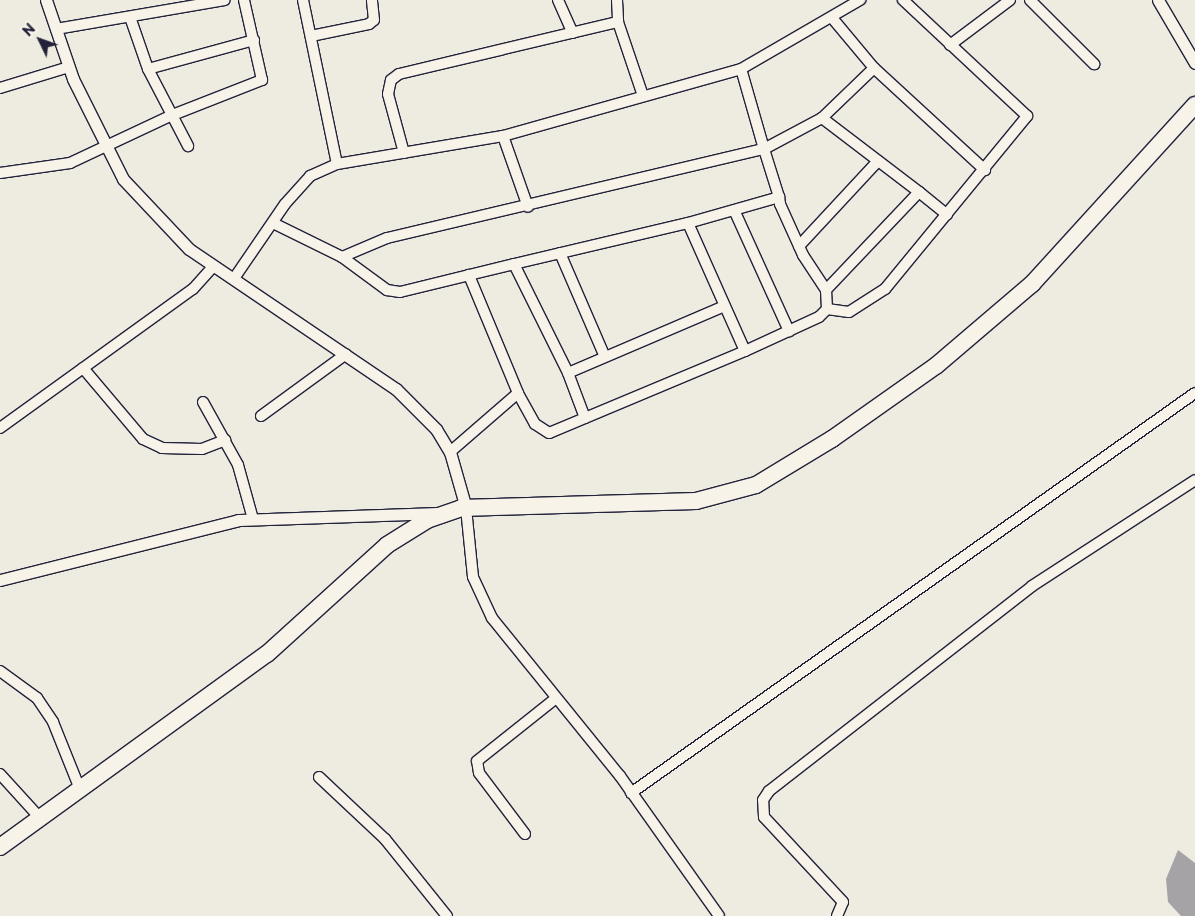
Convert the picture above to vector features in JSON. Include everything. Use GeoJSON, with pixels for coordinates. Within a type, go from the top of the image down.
{"type":"FeatureCollection","features":[{"type":"Feature","properties":{"kind":"highway"},"geometry":{"type":"LineString","coordinates":[[0,847],[306,623],[387,545],[445,514],[466,508],[696,501],[756,485],[832,439],[945,359],[1032,284],[1195,105]]}},
{"type":"Feature","properties":{"kind":"street"},"geometry":{"type":"LineString","coordinates":[[46,0],[69,67],[123,179],[189,249],[214,266],[235,277],[396,389],[436,429],[450,452],[466,508],[473,577],[492,618],[631,793],[714,914]]}},
{"type":"Feature","properties":{"kind":"street"},"geometry":{"type":"LineString","coordinates":[[56,30],[130,17],[179,4],[226,0]]}},
{"type":"Feature","properties":{"kind":"street"},"geometry":{"type":"LineString","coordinates":[[0,173],[70,163],[105,143],[262,80],[244,0]]}},
{"type":"Feature","properties":{"kind":"street"},"geometry":{"type":"LineString","coordinates":[[303,0],[336,164]]}},
{"type":"Feature","properties":{"kind":"street"},"geometry":{"type":"LineString","coordinates":[[311,36],[369,24],[374,20],[372,0]]}},
{"type":"Feature","properties":{"kind":"street"},"geometry":{"type":"LineString","coordinates":[[558,0],[573,32]]}},
{"type":"Feature","properties":{"kind":"street"},"geometry":{"type":"LineString","coordinates":[[617,0],[618,22],[642,93]]}},
{"type":"Feature","properties":{"kind":"street"},"geometry":{"type":"LineString","coordinates":[[235,277],[273,223],[310,176],[336,164],[502,136],[642,93],[741,69],[833,19],[860,0]]}},
{"type":"Feature","properties":{"kind":"street"},"geometry":{"type":"LineString","coordinates":[[469,275],[518,393],[535,424],[549,433],[745,351],[789,331],[826,309],[849,312],[876,297],[948,215],[1027,116],[903,0]]}},
{"type":"Feature","properties":{"kind":"street"},"geometry":{"type":"LineString","coordinates":[[950,45],[1010,0]]}},
{"type":"Feature","properties":{"kind":"street"},"geometry":{"type":"LineString","coordinates":[[1030,0],[1094,64]]}},
{"type":"Feature","properties":{"kind":"street"},"geometry":{"type":"LineString","coordinates":[[1158,0],[1195,63]]}},
{"type":"Feature","properties":{"kind":"street"},"geometry":{"type":"LineString","coordinates":[[130,17],[148,69],[170,116],[188,146]]}},
{"type":"Feature","properties":{"kind":"street"},"geometry":{"type":"LineString","coordinates":[[833,19],[874,68],[985,170]]}},
{"type":"Feature","properties":{"kind":"street"},"geometry":{"type":"LineString","coordinates":[[404,153],[388,94],[391,80],[618,22]]}},
{"type":"Feature","properties":{"kind":"street"},"geometry":{"type":"LineString","coordinates":[[148,69],[254,40]]}},
{"type":"Feature","properties":{"kind":"street"},"geometry":{"type":"LineString","coordinates":[[0,88],[69,67]]}},
{"type":"Feature","properties":{"kind":"street"},"geometry":{"type":"LineString","coordinates":[[342,257],[387,238],[528,207],[764,149],[822,118],[874,68]]}},
{"type":"Feature","properties":{"kind":"street"},"geometry":{"type":"LineString","coordinates":[[741,69],[779,197],[798,246],[826,290],[826,309]]}},
{"type":"Feature","properties":{"kind":"street"},"geometry":{"type":"LineString","coordinates":[[822,118],[948,215]]}},
{"type":"Feature","properties":{"kind":"street"},"geometry":{"type":"LineString","coordinates":[[502,136],[528,207]]}},
{"type":"Feature","properties":{"kind":"street"},"geometry":{"type":"LineString","coordinates":[[798,246],[878,161]]}},
{"type":"Feature","properties":{"kind":"street"},"geometry":{"type":"LineString","coordinates":[[826,290],[919,192]]}},
{"type":"Feature","properties":{"kind":"street"},"geometry":{"type":"LineString","coordinates":[[273,223],[342,257],[387,290],[400,292],[735,212],[779,197]]}},
{"type":"Feature","properties":{"kind":"street"},"geometry":{"type":"LineString","coordinates":[[735,212],[789,331]]}},
{"type":"Feature","properties":{"kind":"street"},"geometry":{"type":"LineString","coordinates":[[688,223],[745,351]]}},
{"type":"Feature","properties":{"kind":"street"},"geometry":{"type":"LineString","coordinates":[[560,253],[605,358]]}},
{"type":"Feature","properties":{"kind":"street"},"geometry":{"type":"LineString","coordinates":[[514,264],[568,373],[585,418]]}},
{"type":"Feature","properties":{"kind":"street"},"geometry":{"type":"LineString","coordinates":[[0,428],[192,289],[214,266]]}},
{"type":"Feature","properties":{"kind":"street"},"geometry":{"type":"LineString","coordinates":[[568,373],[724,306]]}},
{"type":"Feature","properties":{"kind":"street"},"geometry":{"type":"LineString","coordinates":[[261,416],[346,354]]}},
{"type":"Feature","properties":{"kind":"street"},"geometry":{"type":"LineString","coordinates":[[83,368],[143,439],[162,448],[202,449],[225,440]]}},
{"type":"Feature","properties":{"kind":"street"},"geometry":{"type":"LineString","coordinates":[[450,452],[518,393]]}},
{"type":"Feature","properties":{"kind":"street"},"geometry":{"type":"LineString","coordinates":[[631,793],[1195,394]]}},
{"type":"Feature","properties":{"kind":"street"},"geometry":{"type":"LineString","coordinates":[[203,402],[225,440],[253,520]]}},
{"type":"Feature","properties":{"kind":"street"},"geometry":{"type":"LineString","coordinates":[[837,916],[843,902],[764,817],[763,800],[769,791],[1032,586],[1195,480]]}},
{"type":"Feature","properties":{"kind":"street"},"geometry":{"type":"LineString","coordinates":[[0,580],[253,520],[422,511],[445,514]]}},
{"type":"Feature","properties":{"kind":"street"},"geometry":{"type":"LineString","coordinates":[[0,671],[37,698],[53,722],[80,789]]}},
{"type":"Feature","properties":{"kind":"street"},"geometry":{"type":"LineString","coordinates":[[525,834],[479,773],[477,761],[555,699]]}},
{"type":"Feature","properties":{"kind":"street"},"geometry":{"type":"LineString","coordinates":[[0,774],[40,818]]}},
{"type":"Feature","properties":{"kind":"street"},"geometry":{"type":"LineString","coordinates":[[319,778],[385,840],[447,916]]}},
{"type":"Feature","properties":{"kind":"shaded area"},"geometry":{"type":"Polygon","coordinates":[[[1178,850],[1195,863],[1195,916],[1181,916],[1168,902],[1166,879],[1178,850]]]}}]}
